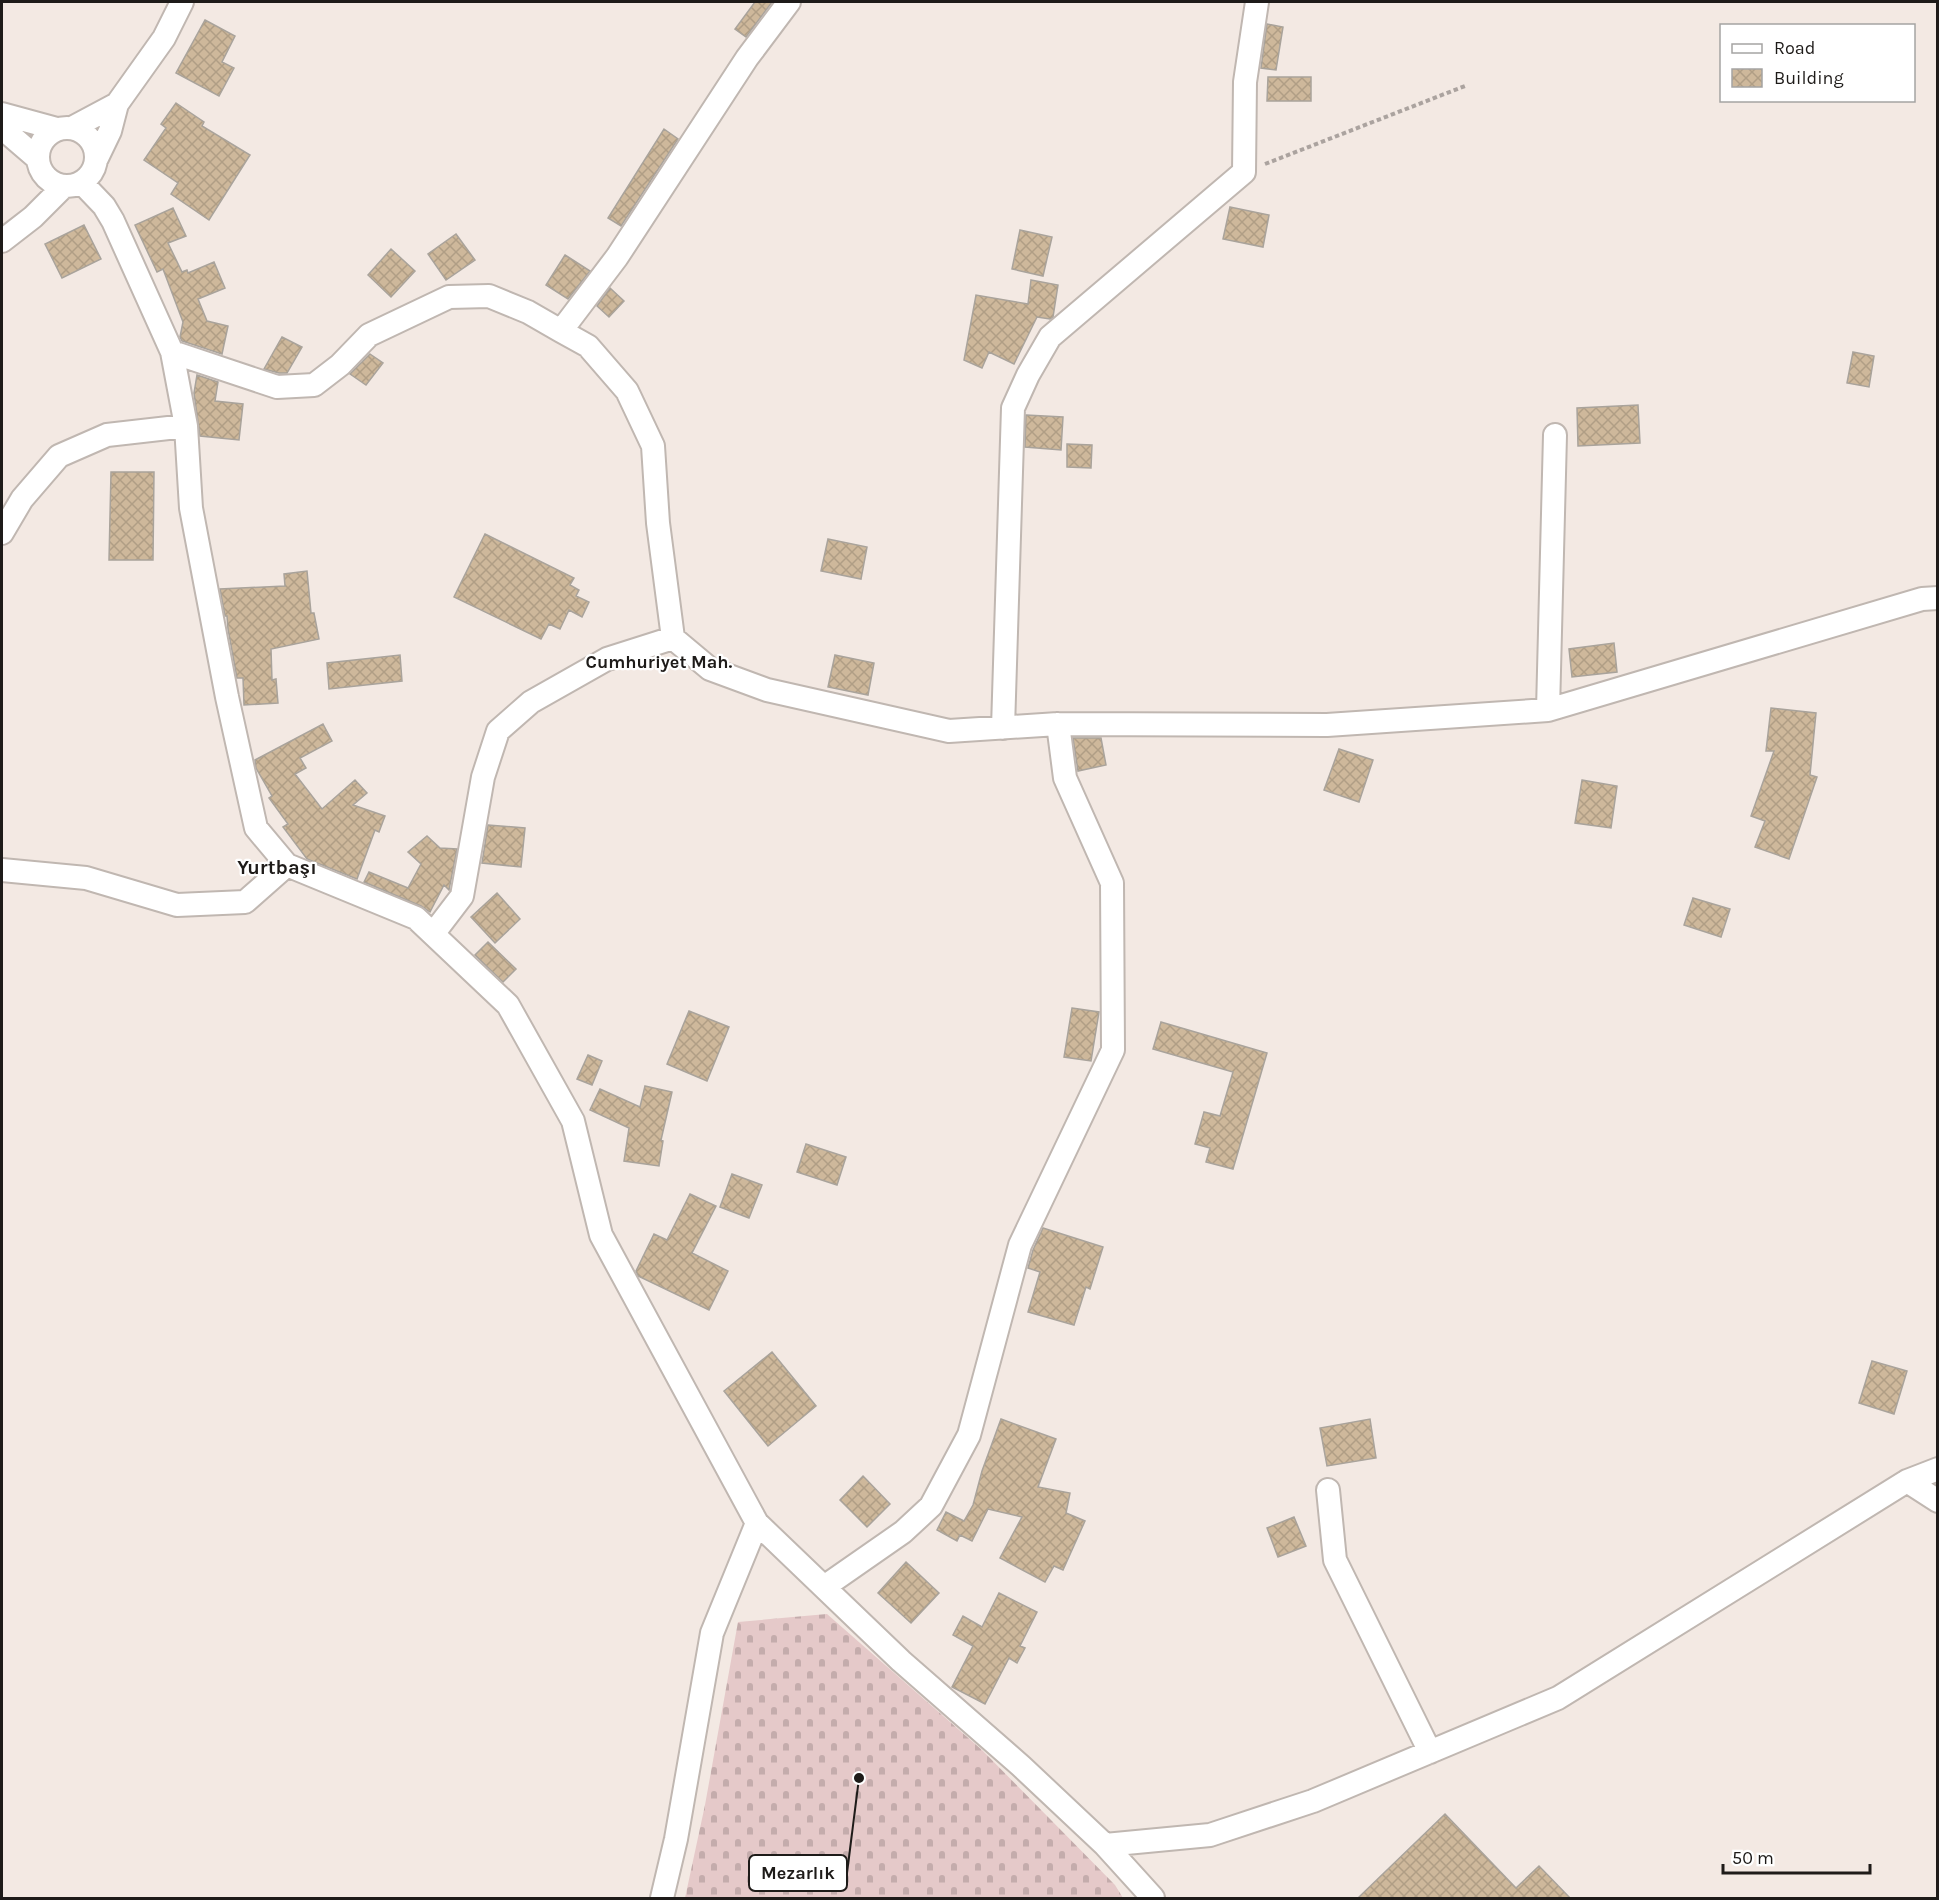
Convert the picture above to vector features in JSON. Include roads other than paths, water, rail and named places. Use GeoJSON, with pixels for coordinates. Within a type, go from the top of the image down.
{"type":"FeatureCollection","features":[{"type":"Feature","properties":{"kind":"street"},"geometry":{"type":"LineString","coordinates":[[2,241],[72,185],[90,176],[110,131],[117,104],[164,38],[182,2]]}},
{"type":"Feature","properties":{"kind":"street"},"geometry":{"type":"LineString","coordinates":[[561,331],[617,257],[741,67],[789,2]]}},
{"type":"Feature","properties":{"kind":"street"},"geometry":{"type":"LineString","coordinates":[[1003,728],[1013,408],[1050,337],[1244,172],[1245,82],[1257,2]]}},
{"type":"Feature","properties":{"kind":"street"},"geometry":{"type":"LineString","coordinates":[[117,104],[65,129],[49,134],[42,141],[38,159],[45,178],[53,184],[72,185],[104,206],[113,221],[172,352],[186,426],[191,508],[255,828],[287,865],[416,918],[508,1005],[573,1121],[601,1235],[757,1523],[901,1661],[1021,1766],[1105,1845],[1153,1899]]}},
{"type":"Feature","properties":{"kind":"street"},"geometry":{"type":"LineString","coordinates":[[2,114],[82,132],[90,138],[97,158]]}},
{"type":"Feature","properties":{"kind":"street"},"geometry":{"type":"LineString","coordinates":[[2,128],[38,159]]}},
{"type":"Feature","properties":{"kind":"street"},"geometry":{"type":"LineString","coordinates":[[172,352],[277,387],[314,385],[340,365],[369,335],[449,297],[489,296],[528,312],[588,346],[627,391],[653,447],[658,523],[674,638],[710,669],[767,690],[949,731],[1058,724],[1327,725],[1548,710],[1922,599],[1938,598]]}},
{"type":"Feature","properties":{"kind":"street"},"geometry":{"type":"LineString","coordinates":[[2,533],[22,499],[59,456],[107,435],[186,426]]}},
{"type":"Feature","properties":{"kind":"street"},"geometry":{"type":"LineString","coordinates":[[1548,710],[1555,435]]}},
{"type":"Feature","properties":{"kind":"street"},"geometry":{"type":"LineString","coordinates":[[433,934],[462,896],[483,777],[498,731],[531,702],[606,659],[674,638]]}},
{"type":"Feature","properties":{"kind":"street"},"geometry":{"type":"LineString","coordinates":[[824,1587],[903,1532],[931,1506],[969,1436],[1020,1245],[1113,1050],[1112,884],[1065,778],[1058,724]]}},
{"type":"Feature","properties":{"kind":"street"},"geometry":{"type":"LineString","coordinates":[[2,870],[86,878],[177,905],[245,902],[287,865]]}},
{"type":"Feature","properties":{"kind":"street"},"geometry":{"type":"LineString","coordinates":[[1105,1845],[1210,1834],[1313,1801],[1558,1698],[1906,1481],[1938,1470]]}},
{"type":"Feature","properties":{"kind":"street"},"geometry":{"type":"LineString","coordinates":[[1906,1481],[1938,1501]]}},
{"type":"Feature","properties":{"kind":"street"},"geometry":{"type":"LineString","coordinates":[[1328,1490],[1335,1560],[1430,1752]]}},
{"type":"Feature","properties":{"kind":"street"},"geometry":{"type":"LineString","coordinates":[[662,1899],[676,1839],[712,1633],[757,1523]]}},
{"type":"Feature","properties":{"kind":"place","name":"Mezarlık"},"geometry":{"type":"Point","coordinates":[859,1778]}},
{"type":"Feature","properties":{"kind":"district","name":"Cumhuriyet Mah."},"geometry":{"type":"Point","coordinates":[659,662]}},
{"type":"Feature","properties":{"kind":"district","name":"Yurtbaşı"},"geometry":{"type":"Point","coordinates":[277,867]}}]}
